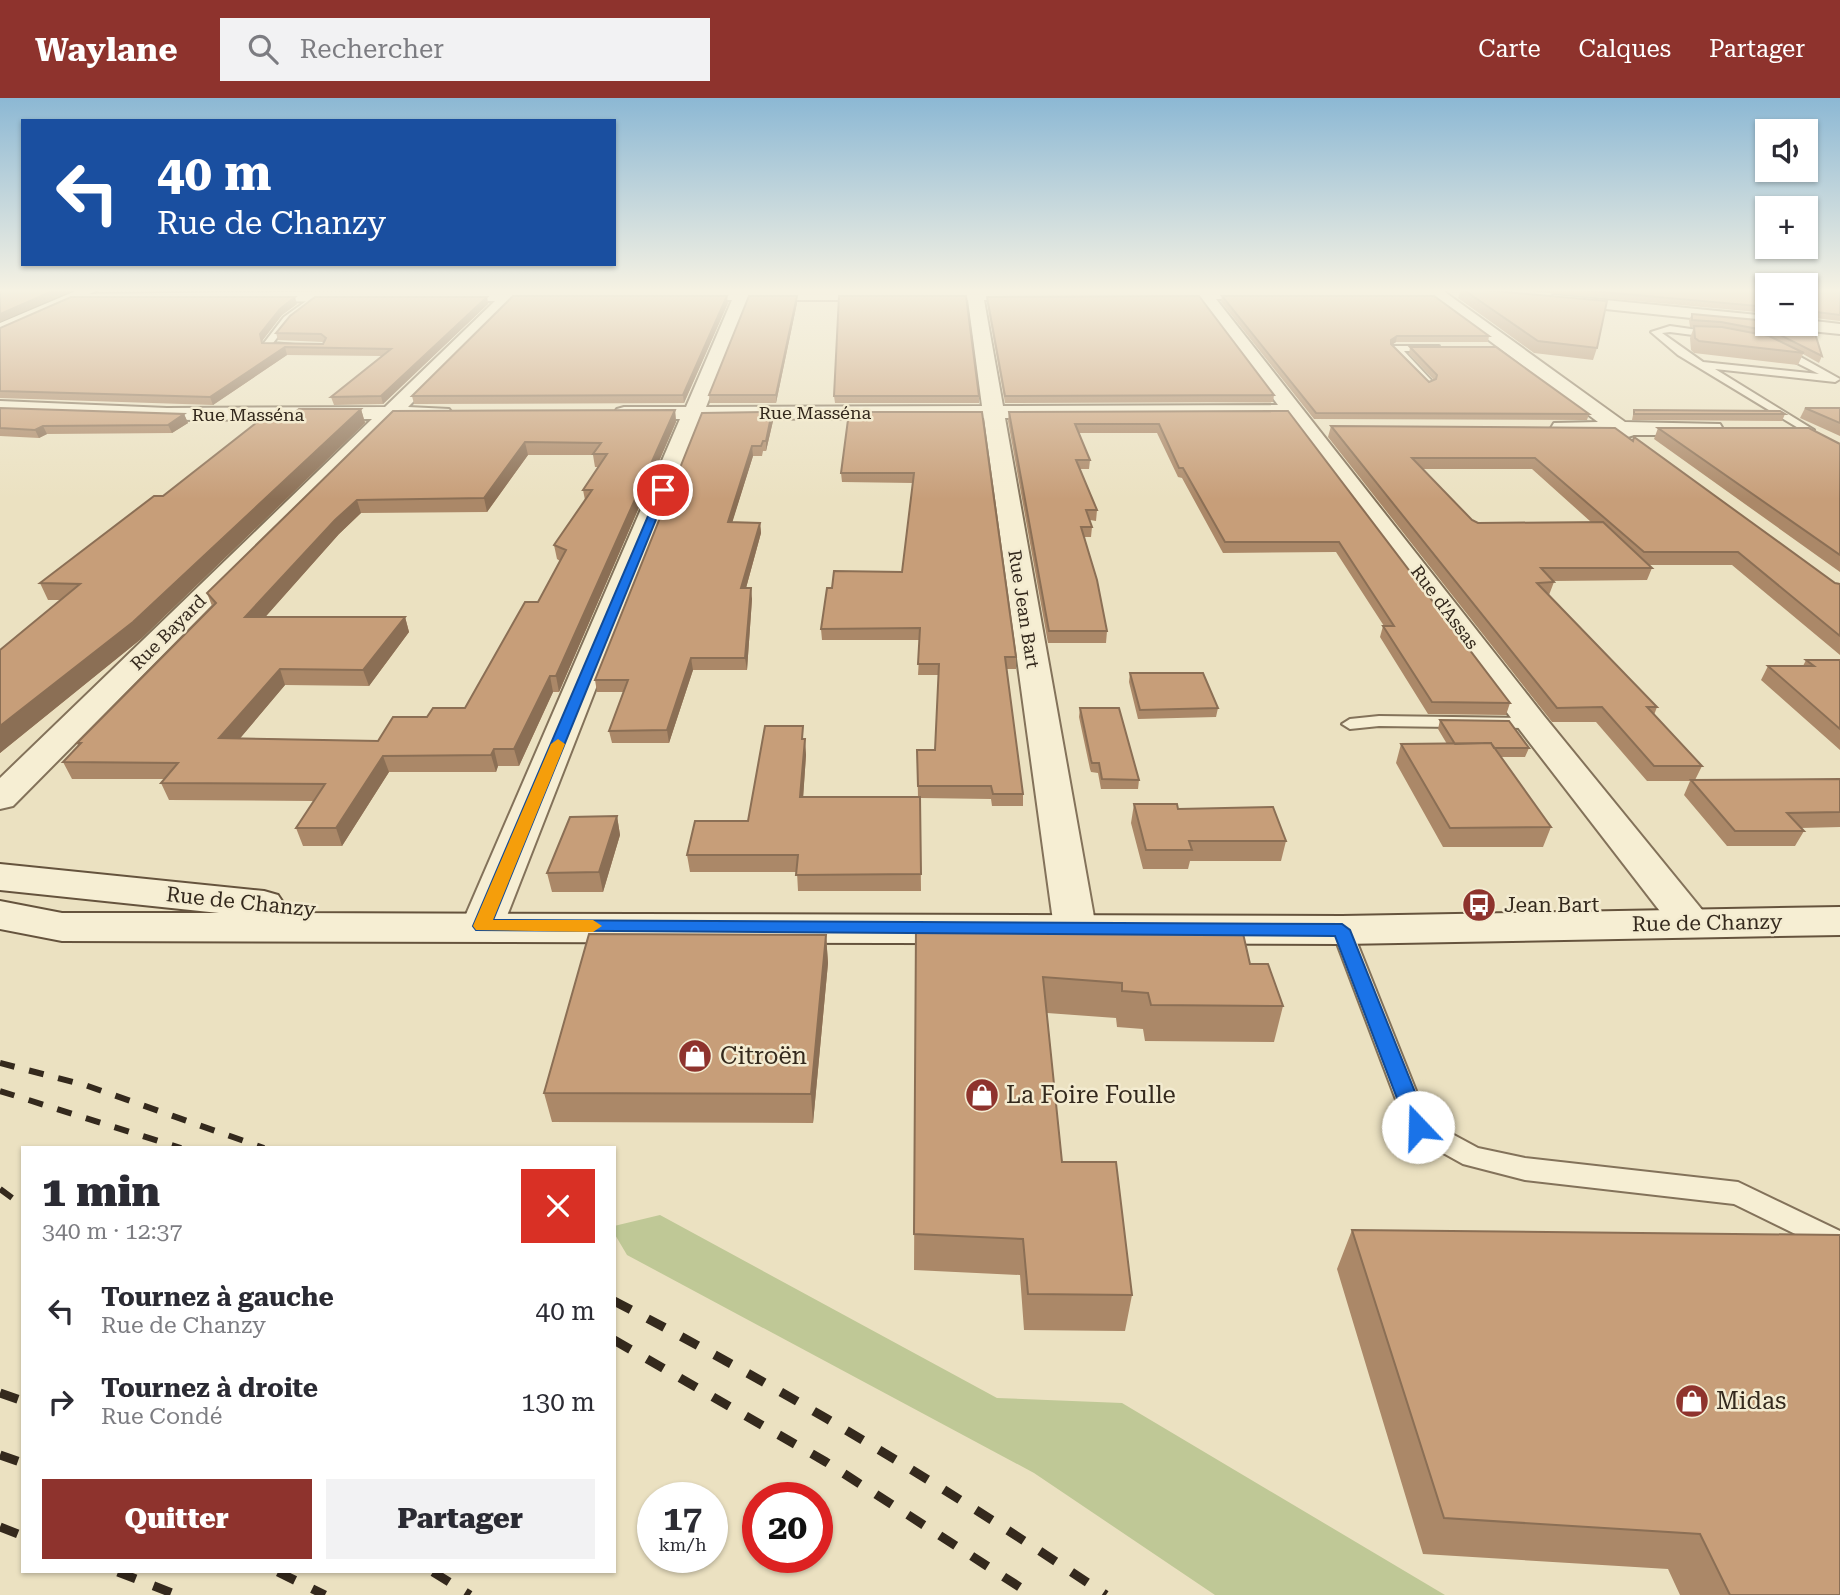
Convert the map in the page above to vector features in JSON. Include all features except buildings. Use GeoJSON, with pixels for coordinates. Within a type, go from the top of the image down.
{"type":"FeatureCollection","features":[{"type":"Feature","properties":{"kind":"street","name":"Rue Bayard"},"geometry":{"type":"LineString","coordinates":[[0,798],[444,360]]}},
{"type":"Feature","properties":{"kind":"street"},"geometry":{"type":"LineString","coordinates":[[482,926],[716,360]]}},
{"type":"Feature","properties":{"kind":"street","name":"Rue Jean Bart"},"geometry":{"type":"LineString","coordinates":[[985,360],[1075,928]]}},
{"type":"Feature","properties":{"kind":"street","name":"Rue d'Assas"},"geometry":{"type":"LineString","coordinates":[[1260,360],[1312,422],[1532,723],[1691,922]]}},
{"type":"Feature","properties":{"kind":"street"},"geometry":{"type":"LineString","coordinates":[[1521,360],[1653,452]]}},
{"type":"Feature","properties":{"kind":"street","name":"Rue Masséna"},"geometry":{"type":"LineString","coordinates":[[0,407],[167,414],[459,413]]}},
{"type":"Feature","properties":{"kind":"street","name":"Rue Masséna"},"geometry":{"type":"LineString","coordinates":[[598,413],[993,411],[1312,422]]}},
{"type":"Feature","properties":{"kind":"street"},"geometry":{"type":"LineString","coordinates":[[1541,428],[1730,429]]}},
{"type":"Feature","properties":{"kind":"street"},"geometry":{"type":"LineString","coordinates":[[1769,430],[1809,430],[1830,442]]}},
{"type":"Feature","properties":{"kind":"street","name":"Rue de Chanzy"},"geometry":{"type":"LineString","coordinates":[[0,877],[482,926]]}},
{"type":"Feature","properties":{"kind":"street","name":"Rue de Chanzy"},"geometry":{"type":"LineString","coordinates":[[0,915],[62,926],[1342,930],[1840,921]]}},
{"type":"Feature","properties":{"kind":"lane"},"geometry":{"type":"LineString","coordinates":[[1407,360],[1428,383]]}},
{"type":"Feature","properties":{"kind":"lane"},"geometry":{"type":"LineString","coordinates":[[1694,360],[1809,430]]}},
{"type":"Feature","properties":{"kind":"lane"},"geometry":{"type":"LineString","coordinates":[[1701,365],[1835,379],[1798,360]]}},
{"type":"Feature","properties":{"kind":"lane"},"geometry":{"type":"LineString","coordinates":[[1350,724],[1378,721],[1532,723]]}},
{"type":"Feature","properties":{"kind":"lane"},"geometry":{"type":"LineString","coordinates":[[1342,930],[1418,1127],[1472,1157],[1525,1169],[1738,1193],[1840,1244]]}},
{"type":"Feature","properties":{"kind":"green space"},"geometry":{"type":"Polygon","coordinates":[[[660,1215],[997,1398],[1122,1403],[1445,1595],[1215,1595],[1034,1473],[627,1255],[616,1236],[616,1226],[660,1215]]]}},
{"type":"Feature","properties":{"kind":"railway"},"geometry":{"type":"LineString","coordinates":[[0,1063],[85,1085],[258,1146]]}},
{"type":"Feature","properties":{"kind":"railway"},"geometry":{"type":"LineString","coordinates":[[0,1091],[175,1146]]}},
{"type":"Feature","properties":{"kind":"railway"},"geometry":{"type":"LineString","coordinates":[[0,1189],[21,1205]]}},
{"type":"Feature","properties":{"kind":"railway"},"geometry":{"type":"LineString","coordinates":[[616,1302],[740,1369],[864,1441],[986,1516],[1106,1595]]}},
{"type":"Feature","properties":{"kind":"railway"},"geometry":{"type":"LineString","coordinates":[[616,1341],[826,1462],[1032,1595]]}},
{"type":"Feature","properties":{"kind":"railway"},"geometry":{"type":"LineString","coordinates":[[0,1393],[21,1400]]}},
{"type":"Feature","properties":{"kind":"railway"},"geometry":{"type":"LineString","coordinates":[[0,1455],[21,1462]]}},
{"type":"Feature","properties":{"kind":"railway"},"geometry":{"type":"LineString","coordinates":[[0,1527],[21,1535]]}},
{"type":"Feature","properties":{"kind":"railway"},"geometry":{"type":"LineString","coordinates":[[121,1573],[177,1595]]}},
{"type":"Feature","properties":{"kind":"railway"},"geometry":{"type":"LineString","coordinates":[[280,1573],[325,1595]]}},
{"type":"Feature","properties":{"kind":"railway"},"geometry":{"type":"LineString","coordinates":[[435,1573],[470,1595]]}},
{"type":"Feature","properties":{"kind":"slow traffic"},"geometry":{"type":"LineString","coordinates":[[558,744],[482,926],[593,926]]}},
{"type":"Feature","properties":{"kind":"place","name":"Jean Bart"},"geometry":{"type":"Point","coordinates":[1479,905]}},
{"type":"Feature","properties":{"kind":"place","name":"Citroën"},"geometry":{"type":"Point","coordinates":[695,1056]}},
{"type":"Feature","properties":{"kind":"place","name":"La Foire Foulle"},"geometry":{"type":"Point","coordinates":[982,1095]}},
{"type":"Feature","properties":{"kind":"place","name":"Midas"},"geometry":{"type":"Point","coordinates":[1692,1401]}},
{"type":"Feature","properties":{"kind":"route"},"geometry":{"type":"LineString","coordinates":[[663,490],[482,926],[1342,930],[1418,1127]]}}]}
